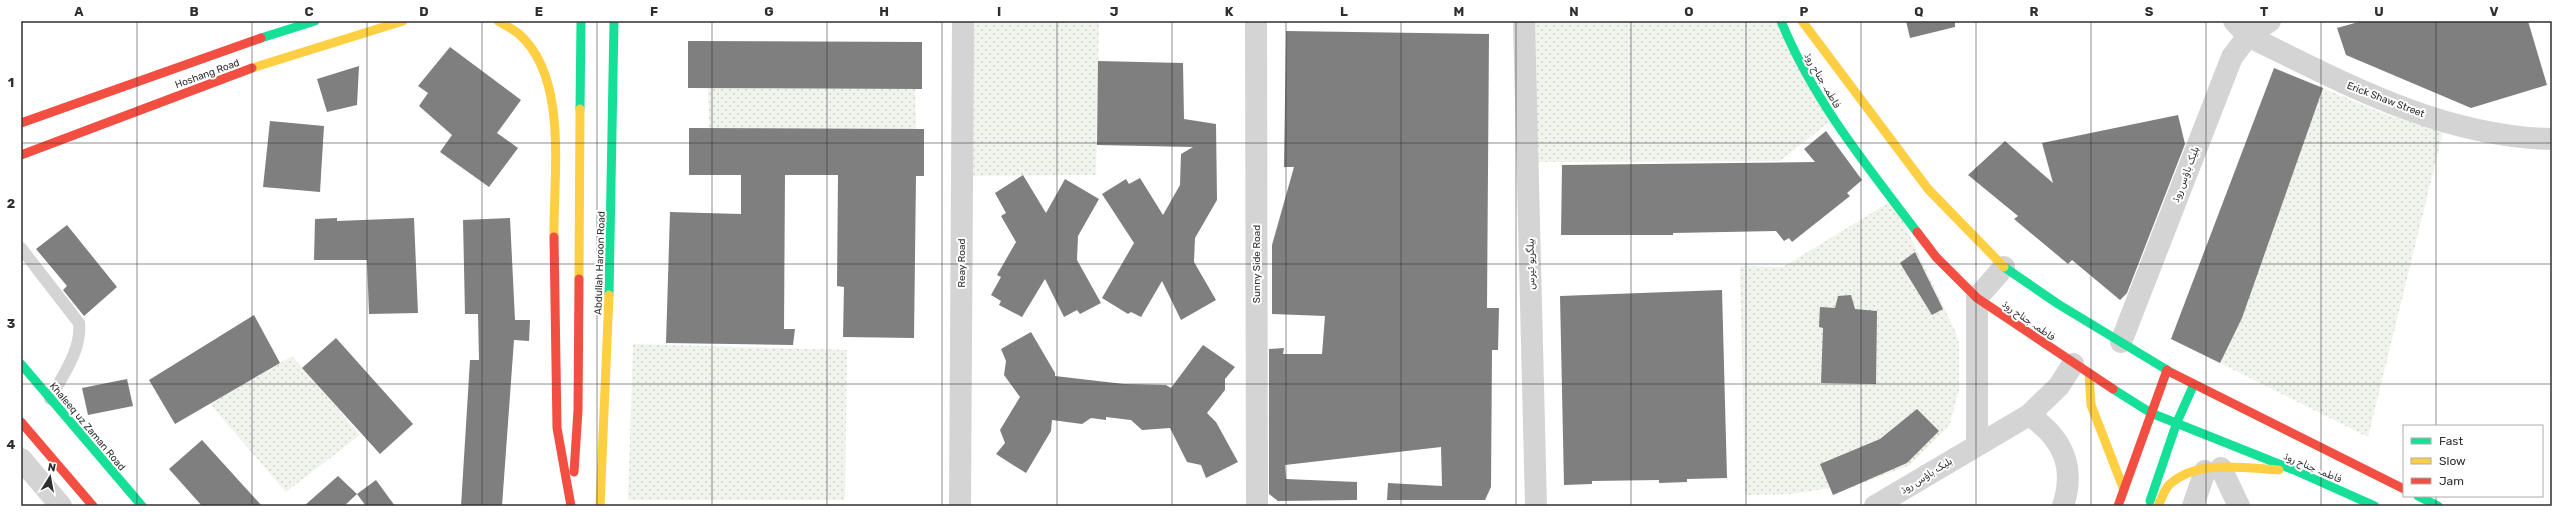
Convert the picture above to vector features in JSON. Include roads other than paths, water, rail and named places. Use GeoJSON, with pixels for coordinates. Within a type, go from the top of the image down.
{"type":"FeatureCollection","features":[{"type":"Feature","properties":{"kind":"main road","name":"Hoshang Road"},"geometry":{"type":"LineString","coordinates":[[21,123],[240,44],[315,21]]}},
{"type":"Feature","properties":{"kind":"main road","name":"Hoshang Road"},"geometry":{"type":"LineString","coordinates":[[21,155],[250,69],[403,21]]}},
{"type":"Feature","properties":{"kind":"main road"},"geometry":{"type":"LineString","coordinates":[[498,21],[519,34],[538,58],[548,84],[555,120],[553,192],[557,428],[571,506]]}},
{"type":"Feature","properties":{"kind":"main road","name":"Abdullah Haroon Road"},"geometry":{"type":"LineString","coordinates":[[571,506],[578,410],[581,21]]}},
{"type":"Feature","properties":{"kind":"main road","name":"Abdullah Haroon Road"},"geometry":{"type":"LineString","coordinates":[[600,506],[611,259],[614,21]]}},
{"type":"Feature","properties":{"kind":"main road"},"geometry":{"type":"LineString","coordinates":[[1769,21],[1803,22]]}},
{"type":"Feature","properties":{"kind":"main road","name":"فاطمہ جناح روڈ"},"geometry":{"type":"LineString","coordinates":[[1782,21],[1795,55],[1837,126],[1936,257],[1977,298],[2081,369],[2151,413],[2177,422],[2294,470],[2375,506]]}},
{"type":"Feature","properties":{"kind":"main road","name":"فاطمہ جناح روڈ"},"geometry":{"type":"LineString","coordinates":[[1803,22],[1928,189],[2004,267],[2058,304],[2167,370],[2403,488]]}},
{"type":"Feature","properties":{"kind":"main road","name":"Khaleeq uz Zaman Road"},"geometry":{"type":"LineString","coordinates":[[21,364],[140,504]]}},
{"type":"Feature","properties":{"kind":"main road"},"geometry":{"type":"LineString","coordinates":[[2081,369],[2091,405],[2124,490]]}},
{"type":"Feature","properties":{"kind":"main road"},"geometry":{"type":"LineString","coordinates":[[2118,506],[2167,370]]}},
{"type":"Feature","properties":{"kind":"main road"},"geometry":{"type":"LineString","coordinates":[[2148,506],[2177,422],[2194,384]]}},
{"type":"Feature","properties":{"kind":"main road"},"geometry":{"type":"LineString","coordinates":[[21,422],[93,506]]}},
{"type":"Feature","properties":{"kind":"main road"},"geometry":{"type":"LineString","coordinates":[[2158,506],[2169,485],[2190,473],[2213,469],[2294,470]]}},
{"type":"Feature","properties":{"kind":"main road"},"geometry":{"type":"LineString","coordinates":[[2420,497],[2438,506]]}},
{"type":"Feature","properties":{"kind":"street","name":"Reay Road"},"geometry":{"type":"LineString","coordinates":[[960,506],[963,21]]}},
{"type":"Feature","properties":{"kind":"street","name":"Sunny Side Road"},"geometry":{"type":"LineString","coordinates":[[1256,21],[1257,506]]}},
{"type":"Feature","properties":{"kind":"street","name":"بیلگریو ٹیرس"},"geometry":{"type":"LineString","coordinates":[[1524,21],[1536,506]]}},
{"type":"Feature","properties":{"kind":"street","name":"بلیک ہاؤس روڈ"},"geometry":{"type":"LineString","coordinates":[[2121,342],[2218,88],[2232,57],[2241,28],[2270,21]]}},
{"type":"Feature","properties":{"kind":"street","name":"Erick Shaw Street"},"geometry":{"type":"LineString","coordinates":[[2241,28],[2365,94],[2465,127],[2527,139],[2552,139]]}},
{"type":"Feature","properties":{"kind":"street"},"geometry":{"type":"LineString","coordinates":[[1977,444],[1977,298],[2004,267]]}},
{"type":"Feature","properties":{"kind":"street","name":"بلیک ہاؤس روڈ"},"geometry":{"type":"LineString","coordinates":[[1875,506],[1977,444],[2029,415],[2059,386],[2081,369]]}},
{"type":"Feature","properties":{"kind":"street"},"geometry":{"type":"LineString","coordinates":[[2029,415],[2052,432],[2059,445],[2068,471],[2067,493],[2063,506]]}},
{"type":"Feature","properties":{"kind":"street"},"geometry":{"type":"LineString","coordinates":[[2193,506],[2213,469],[2239,506]]}},
{"type":"Feature","properties":{"kind":"street"},"geometry":{"type":"LineString","coordinates":[[24,470],[60,506]]}},
{"type":"Feature","properties":{"kind":"lane"},"geometry":{"type":"LineString","coordinates":[[21,248],[80,323],[79,337],[74,354],[50,399]]}}]}
